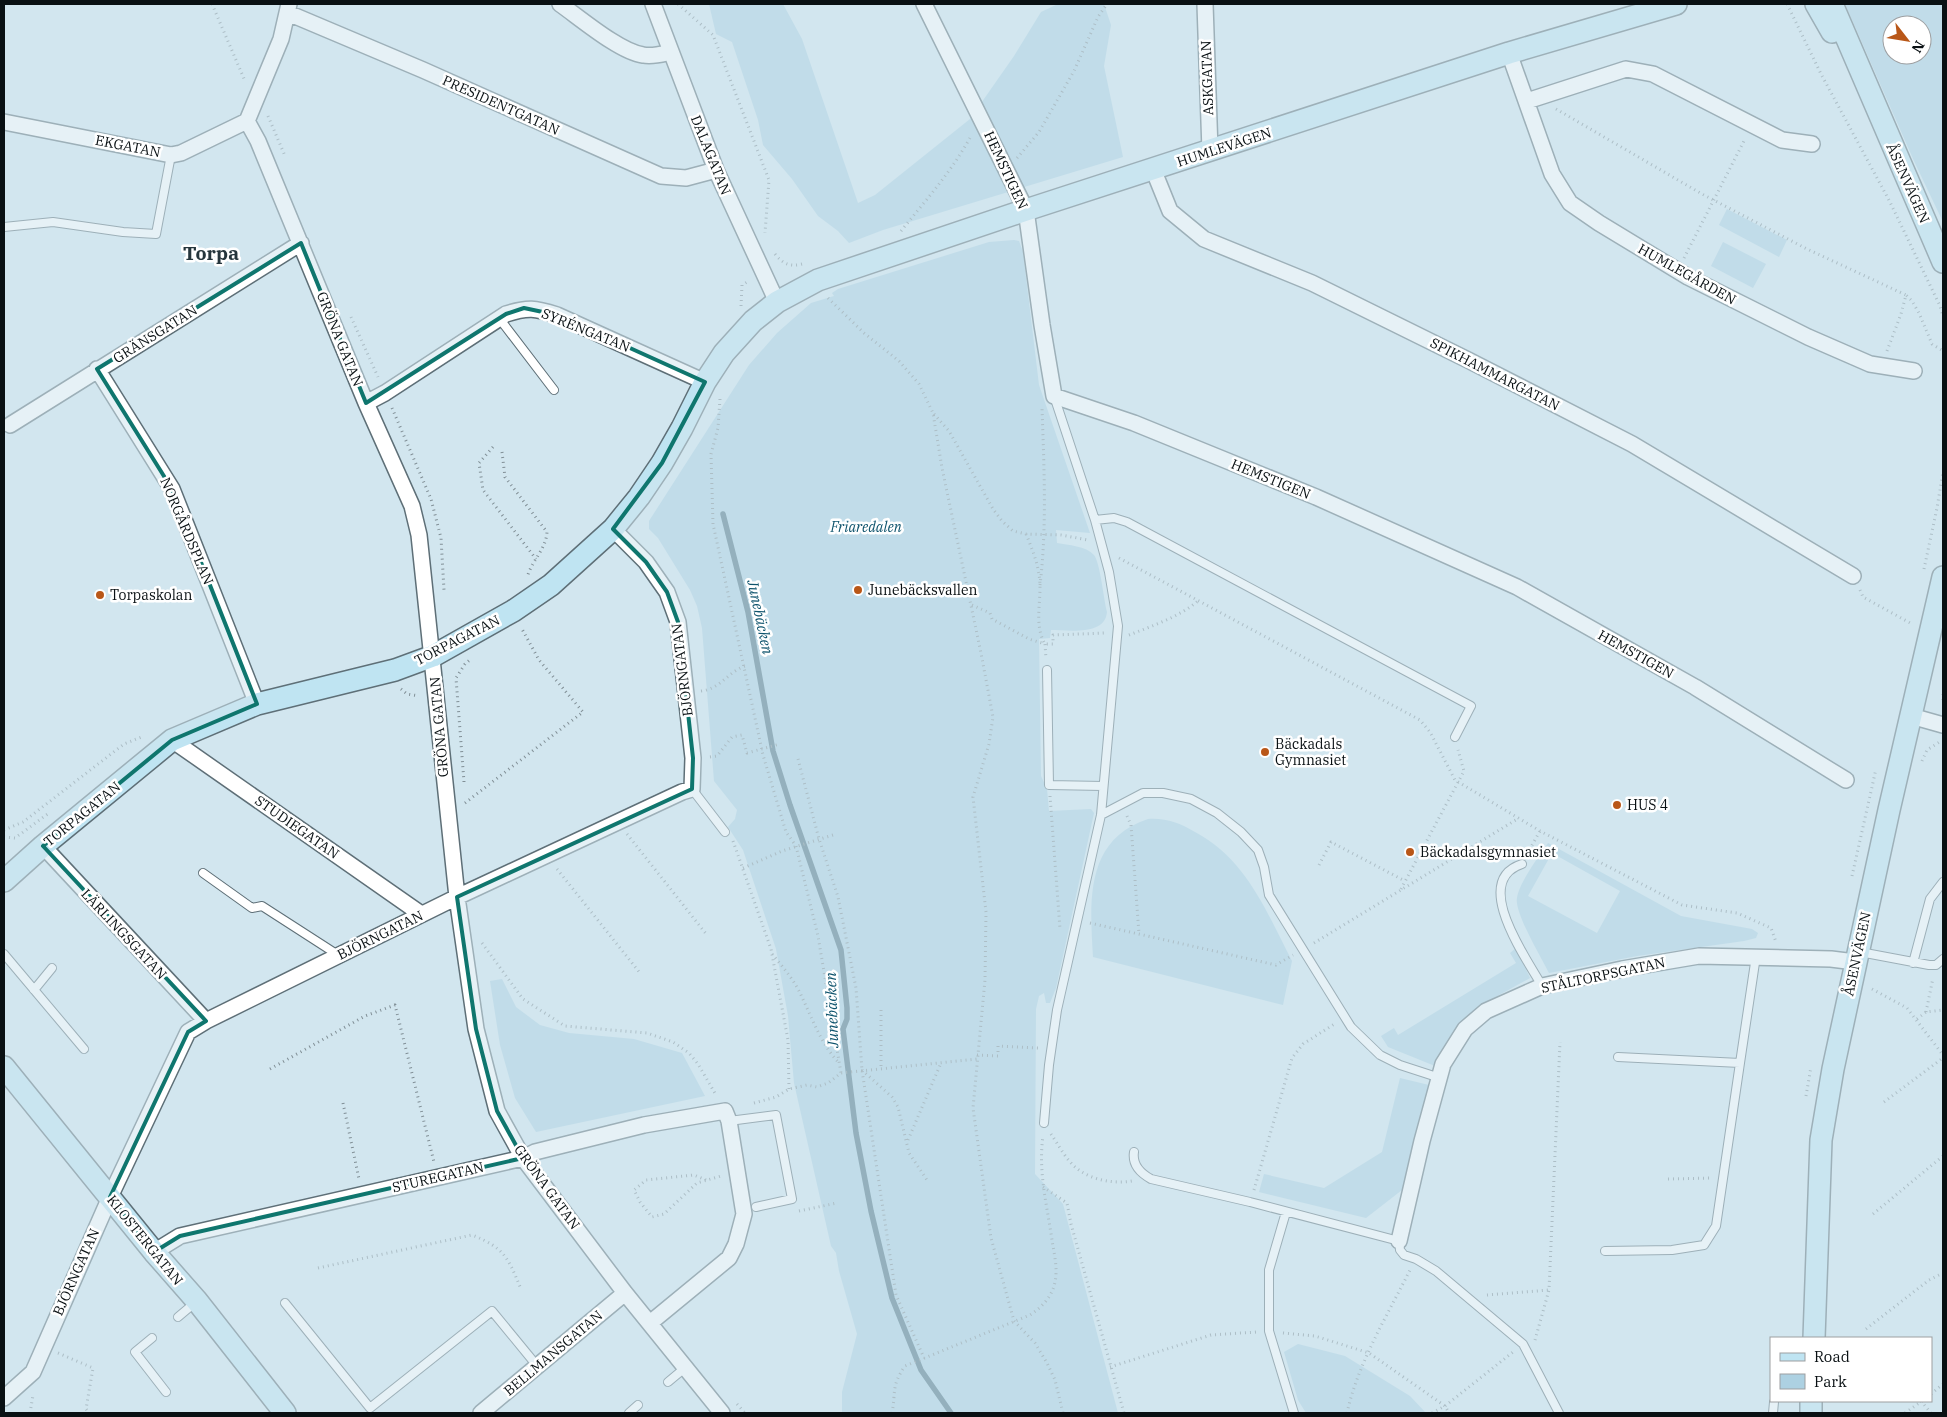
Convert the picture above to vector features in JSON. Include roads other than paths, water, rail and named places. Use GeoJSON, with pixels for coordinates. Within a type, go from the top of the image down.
{"type":"FeatureCollection","features":[{"type":"Feature","properties":{"kind":"street"},"geometry":{"type":"LineString","coordinates":[[560,4],[626,50],[642,55],[655,56],[671,52]]}},
{"type":"Feature","properties":{"kind":"street","name":"DALAGATAN"},"geometry":{"type":"LineString","coordinates":[[653,4],[716,170],[778,302]]}},
{"type":"Feature","properties":{"kind":"street","name":"HEMSTIGEN"},"geometry":{"type":"LineString","coordinates":[[924,4],[1026,210],[1054,396],[1134,423],[1316,497],[1517,587],[1695,687],[1846,780]]}},
{"type":"Feature","properties":{"kind":"street","name":"ASKGATAN"},"geometry":{"type":"LineString","coordinates":[[1205,4],[1210,152]]}},
{"type":"Feature","properties":{"kind":"street","name":"HUMLEVÄGEN"},"geometry":{"type":"LineString","coordinates":[[778,302],[814,271],[1026,210],[1210,152],[1509,53],[1676,4]]}},
{"type":"Feature","properties":{"kind":"street","name":"ÅSENVÄGEN"},"geometry":{"type":"LineString","coordinates":[[1816,4],[1874,103]]}},
{"type":"Feature","properties":{"kind":"street","name":"ÅSENVÄGEN"},"geometry":{"type":"LineString","coordinates":[[1832,4],[1943,262]]}},
{"type":"Feature","properties":{"kind":"street"},"geometry":{"type":"LineString","coordinates":[[247,121],[281,39],[289,8]]}},
{"type":"Feature","properties":{"kind":"street","name":"PRESIDENTGATAN"},"geometry":{"type":"LineString","coordinates":[[289,8],[661,176],[686,178],[716,170]]}},
{"type":"Feature","properties":{"kind":"street","name":"HUMLEGÅRDEN"},"geometry":{"type":"LineString","coordinates":[[1509,53],[1531,99],[1552,174],[1570,203],[1598,223],[1678,270],[1808,337],[1870,364],[1914,371]]}},
{"type":"Feature","properties":{"kind":"street"},"geometry":{"type":"LineString","coordinates":[[1531,99],[1626,69],[1653,74],[1782,140],[1812,144]]}},
{"type":"Feature","properties":{"kind":"street","name":"EKGATAN"},"geometry":{"type":"LineString","coordinates":[[4,122],[170,155],[181,153],[247,121]]}},
{"type":"Feature","properties":{"kind":"street","name":"GRÖNA GATAN"},"geometry":{"type":"LineString","coordinates":[[247,121],[258,141],[366,403],[414,513],[420,535],[427,622],[433,656],[457,896],[476,1029],[498,1112],[524,1158],[625,1294],[722,1413]]}},
{"type":"Feature","properties":{"kind":"street","name":"SPIKHAMMARGATAN"},"geometry":{"type":"LineString","coordinates":[[1153,170],[1170,211],[1204,239],[1312,283],[1632,444],[1853,576]]}},
{"type":"Feature","properties":{"kind":"street","name":"GRÄNSGATAN"},"geometry":{"type":"LineString","coordinates":[[7,421],[97,369],[301,243]]}},
{"type":"Feature","properties":{"kind":"street","name":"TORPAGATAN"},"geometry":{"type":"LineString","coordinates":[[8,872],[43,846],[172,740],[257,704],[396,670],[433,656],[513,611],[551,585],[614,529],[662,463],[710,375],[724,354],[753,321],[778,302]]}},
{"type":"Feature","properties":{"kind":"street","name":"SYRÉNGATAN"},"geometry":{"type":"LineString","coordinates":[[366,403],[385,393],[499,318],[524,308],[542,310],[557,315],[710,375]]}},
{"type":"Feature","properties":{"kind":"street","name":"NORGÅRDSPLAN"},"geometry":{"type":"LineString","coordinates":[[97,369],[172,489],[257,704]]}},
{"type":"Feature","properties":{"kind":"street","name":"BJÖRNGATAN"},"geometry":{"type":"LineString","coordinates":[[4,1398],[33,1372],[110,1197],[188,1032],[206,1021],[457,896],[692,789],[693,758],[678,622],[666,592],[646,562],[614,529]]}},
{"type":"Feature","properties":{"kind":"street","name":"ÅSENVÄGEN"},"geometry":{"type":"LineString","coordinates":[[1814,1337],[1821,1140],[1833,1069],[1856,957],[1943,577]]}},
{"type":"Feature","properties":{"kind":"street"},"geometry":{"type":"LineString","coordinates":[[1911,716],[1943,725]]}},
{"type":"Feature","properties":{"kind":"street","name":"STUDIEGATAN"},"geometry":{"type":"LineString","coordinates":[[172,740],[421,914]]}},
{"type":"Feature","properties":{"kind":"street","name":"LÄRLINGSGATAN"},"geometry":{"type":"LineString","coordinates":[[43,846],[206,1021]]}},
{"type":"Feature","properties":{"kind":"street","name":"STÅLTORPSGATAN"},"geometry":{"type":"LineString","coordinates":[[1398,1241],[1422,1141],[1444,1064],[1465,1029],[1486,1011],[1542,986],[1622,969],[1699,956],[1831,959],[1856,957]]}},
{"type":"Feature","properties":{"kind":"street","name":"KLOSTERGATAN"},"geometry":{"type":"LineString","coordinates":[[6,1075],[110,1197],[285,1413]]}},
{"type":"Feature","properties":{"kind":"street"},"geometry":{"type":"LineString","coordinates":[[650,1323],[729,1258],[740,1232],[744,1214],[727,1116]]}},
{"type":"Feature","properties":{"kind":"street","name":"STUREGATAN"},"geometry":{"type":"LineString","coordinates":[[154,1252],[180,1236],[524,1158],[535,1152],[635,1127],[727,1116]]}},
{"type":"Feature","properties":{"kind":"street","name":"BELLMANSGATAN"},"geometry":{"type":"LineString","coordinates":[[481,1413],[625,1294]]}},
{"type":"Feature","properties":{"kind":"lane"},"geometry":{"type":"LineString","coordinates":[[4,228],[53,222],[123,232],[156,234],[170,155]]}},
{"type":"Feature","properties":{"kind":"lane"},"geometry":{"type":"LineString","coordinates":[[499,318],[554,390]]}},
{"type":"Feature","properties":{"kind":"lane"},"geometry":{"type":"LineString","coordinates":[[1044,1123],[1056,1020],[1101,815],[1118,626],[1109,572],[1095,520],[1054,396]]}},
{"type":"Feature","properties":{"kind":"lane"},"geometry":{"type":"LineString","coordinates":[[1095,520],[1114,518],[1127,522],[1471,706],[1455,737]]}},
{"type":"Feature","properties":{"kind":"lane"},"geometry":{"type":"LineString","coordinates":[[1047,670],[1049,785],[1104,786]]}},
{"type":"Feature","properties":{"kind":"lane"},"geometry":{"type":"LineString","coordinates":[[692,789],[725,832]]}},
{"type":"Feature","properties":{"kind":"lane"},"geometry":{"type":"LineString","coordinates":[[1101,815],[1143,793],[1163,793],[1191,799],[1218,813],[1241,832],[1258,850],[1264,867],[1269,895],[1351,1027],[1380,1055],[1400,1065],[1440,1078]]}},
{"type":"Feature","properties":{"kind":"lane"},"geometry":{"type":"LineString","coordinates":[[1522,864],[1512,867],[1504,877],[1500,890],[1500,899],[1510,930],[1542,986]]}},
{"type":"Feature","properties":{"kind":"lane"},"geometry":{"type":"LineString","coordinates":[[203,873],[252,908],[262,906],[338,955]]}},
{"type":"Feature","properties":{"kind":"lane"},"geometry":{"type":"LineString","coordinates":[[1913,962],[1928,904],[1935,891],[1943,882]]}},
{"type":"Feature","properties":{"kind":"lane"},"geometry":{"type":"LineString","coordinates":[[4,954],[84,1049]]}},
{"type":"Feature","properties":{"kind":"lane"},"geometry":{"type":"LineString","coordinates":[[1605,1251],[1672,1250],[1704,1245],[1716,1226],[1756,956]]}},
{"type":"Feature","properties":{"kind":"lane"},"geometry":{"type":"LineString","coordinates":[[1856,957],[1879,956],[1929,966],[1936,965],[1943,960]]}},
{"type":"Feature","properties":{"kind":"lane"},"geometry":{"type":"LineString","coordinates":[[34,990],[52,968]]}},
{"type":"Feature","properties":{"kind":"lane"},"geometry":{"type":"LineString","coordinates":[[1618,1057],[1740,1063]]}},
{"type":"Feature","properties":{"kind":"lane"},"geometry":{"type":"LineString","coordinates":[[727,1116],[776,1115],[792,1199],[756,1207]]}},
{"type":"Feature","properties":{"kind":"lane"},"geometry":{"type":"LineString","coordinates":[[1134,1152],[1135,1164],[1145,1176],[1398,1241],[1400,1250],[1404,1255],[1416,1259],[1436,1271],[1523,1344],[1559,1413]]}},
{"type":"Feature","properties":{"kind":"lane"},"geometry":{"type":"LineString","coordinates":[[1286,1212],[1269,1270],[1269,1331],[1294,1413]]}},
{"type":"Feature","properties":{"kind":"lane"},"geometry":{"type":"LineString","coordinates":[[178,1317],[196,1302]]}},
{"type":"Feature","properties":{"kind":"lane"},"geometry":{"type":"LineString","coordinates":[[285,1303],[370,1408],[492,1311],[538,1366]]}},
{"type":"Feature","properties":{"kind":"lane"},"geometry":{"type":"LineString","coordinates":[[152,1338],[135,1352],[166,1392]]}},
{"type":"Feature","properties":{"kind":"lane"},"geometry":{"type":"LineString","coordinates":[[668,1382],[686,1368]]}},
{"type":"Feature","properties":{"kind":"lane"},"geometry":{"type":"LineString","coordinates":[[1773,1413],[1774,1402]]}},
{"type":"Feature","properties":{"kind":"lane"},"geometry":{"type":"LineString","coordinates":[[628,1413],[638,1405]]}},
{"type":"Feature","properties":{"kind":"waterway","name":"Junebäcken"},"geometry":{"type":"LineString","coordinates":[[723,514],[748,612],[773,751],[841,950],[847,1008],[847,1019],[843,1029],[856,1133],[871,1211],[892,1298],[921,1370],[951,1413]]}},
{"type":"Feature","properties":{"kind":"place","name":"Junebäcksvallen"},"geometry":{"type":"Point","coordinates":[858,590]}},
{"type":"Feature","properties":{"kind":"place","name":"Torpaskolan"},"geometry":{"type":"Point","coordinates":[100,595]}},
{"type":"Feature","properties":{"kind":"place","name":"Bäckadals Gymnasiet"},"geometry":{"type":"Point","coordinates":[1265,752]}},
{"type":"Feature","properties":{"kind":"place","name":"HUS 4"},"geometry":{"type":"Point","coordinates":[1617,805]}},
{"type":"Feature","properties":{"kind":"place","name":"Bäckadalsgymnasiet"},"geometry":{"type":"Point","coordinates":[1410,852]}},
{"type":"Feature","properties":{"kind":"district","name":"Torpa"},"geometry":{"type":"Point","coordinates":[211,253]}},
{"type":"Feature","properties":{"kind":"park label","name":"Friaredalen"},"geometry":{"type":"Point","coordinates":[866,527]}}]}
